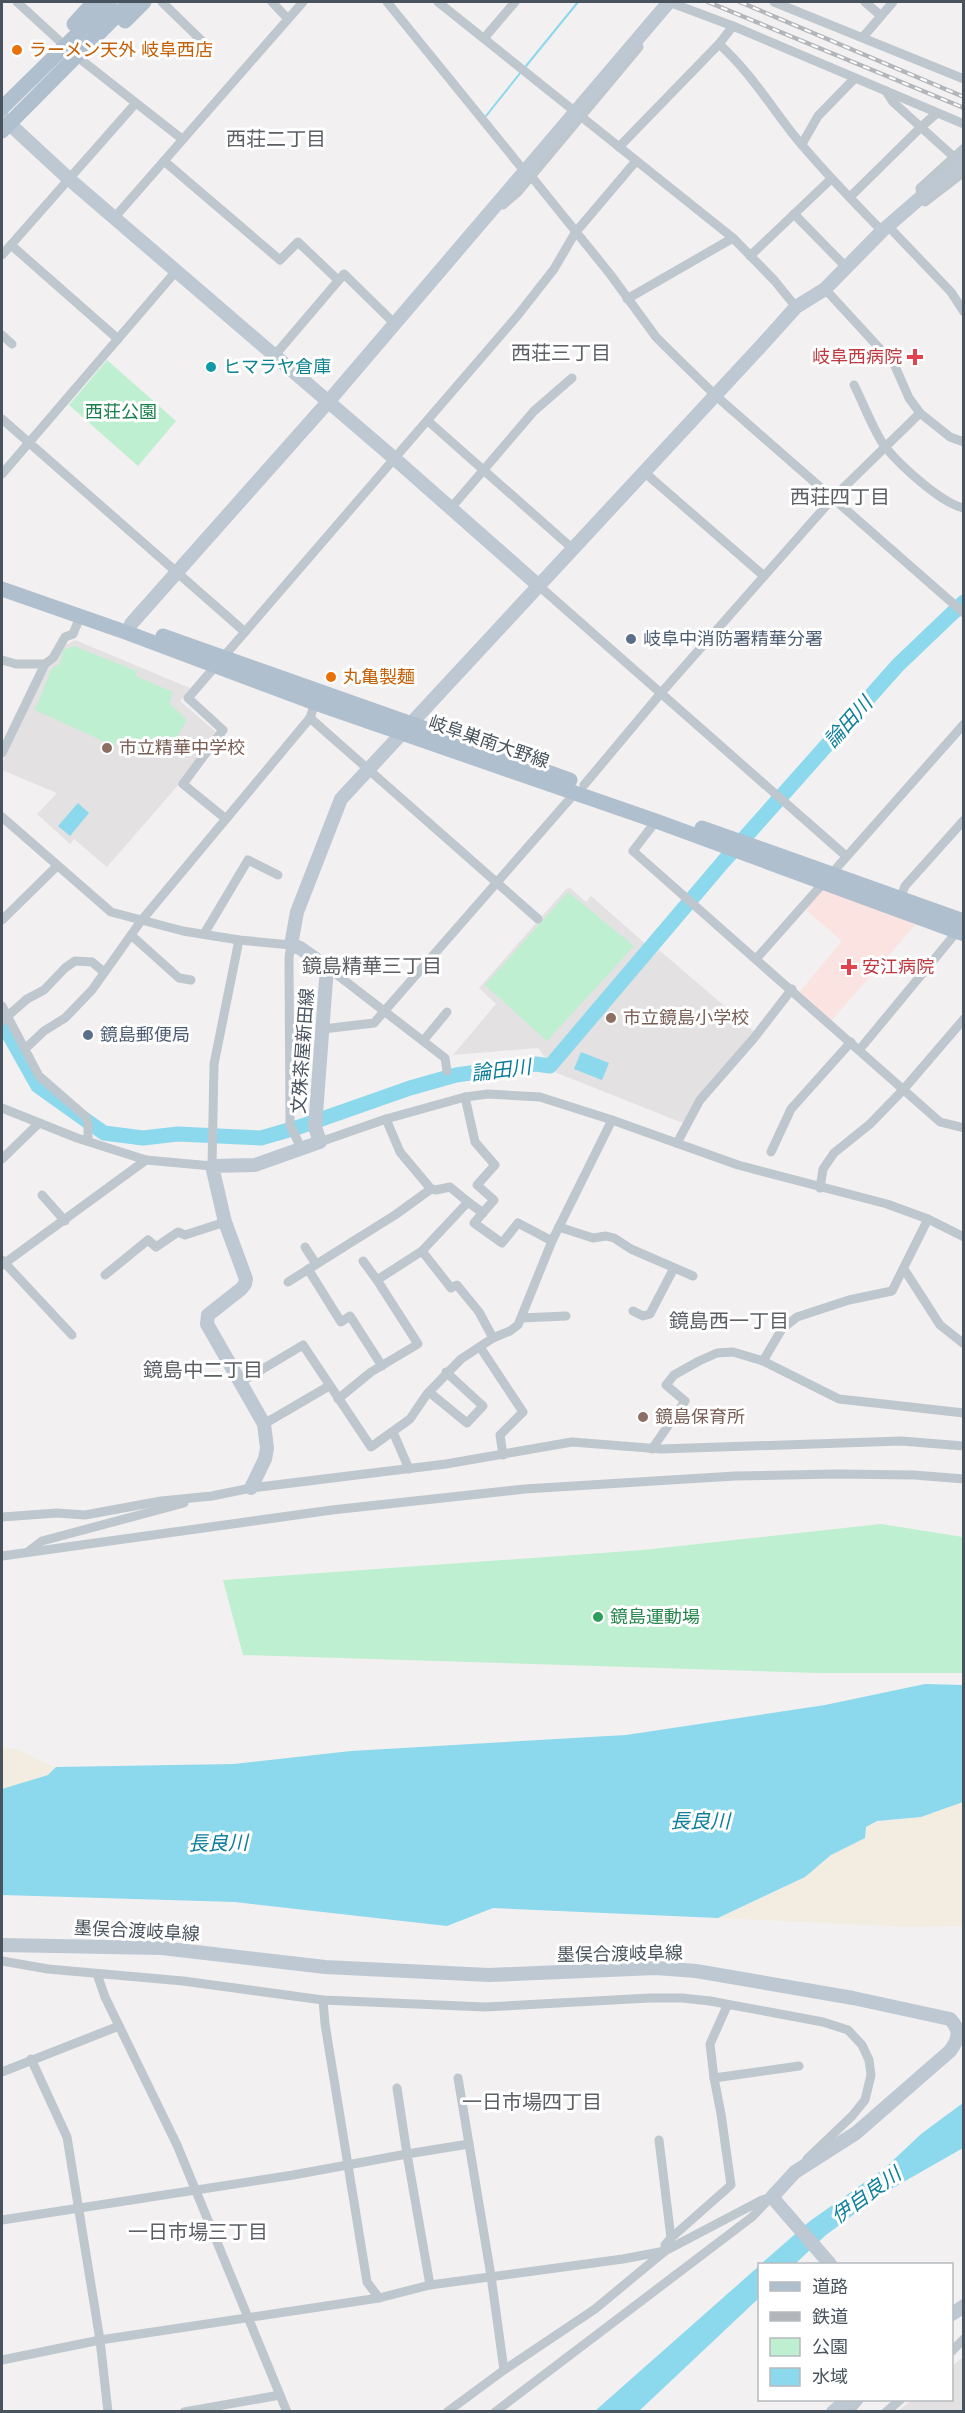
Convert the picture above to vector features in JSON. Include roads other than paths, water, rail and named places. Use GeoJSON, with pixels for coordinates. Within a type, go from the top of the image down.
{"type":"FeatureCollection","features":[{"type":"Feature","properties":{"kind":"main road"},"geometry":{"type":"LineString","coordinates":[[72,48],[71,29],[94,2]]}},
{"type":"Feature","properties":{"kind":"main road"},"geometry":{"type":"LineString","coordinates":[[4,124],[110,2]]}},
{"type":"Feature","properties":{"kind":"main road"},"geometry":{"type":"LineString","coordinates":[[2,108],[130,2]]}},
{"type":"Feature","properties":{"kind":"main road"},"geometry":{"type":"LineString","coordinates":[[72,48],[89,51],[106,40],[144,2]]}},
{"type":"Feature","properties":{"kind":"main road","name":"岐阜巣南大野線"},"geometry":{"type":"LineString","coordinates":[[2,579],[219,662],[962,926]]}},
{"type":"Feature","properties":{"kind":"main road","name":"岐阜巣南大野線"},"geometry":{"type":"LineString","coordinates":[[2,590],[80,617],[129,629]]}},
{"type":"Feature","properties":{"kind":"main road","name":"岐阜巣南大野線"},"geometry":{"type":"LineString","coordinates":[[219,662],[315,703],[406,727]]}},
{"type":"Feature","properties":{"kind":"main road","name":"岐阜巣南大野線"},"geometry":{"type":"LineString","coordinates":[[579,789],[656,821],[728,843]]}},
{"type":"Feature","properties":{"kind":"main road","name":"岐阜巣南大野線"},"geometry":{"type":"LineString","coordinates":[[826,878],[900,899],[962,926]]}},
{"type":"Feature","properties":{"kind":"street"},"geometry":{"type":"LineString","coordinates":[[17,2],[135,104],[182,139]]}},
{"type":"Feature","properties":{"kind":"street"},"geometry":{"type":"LineString","coordinates":[[162,2],[201,41]]}},
{"type":"Feature","properties":{"kind":"street"},"geometry":{"type":"LineString","coordinates":[[272,2],[287,18]]}},
{"type":"Feature","properties":{"kind":"street"},"geometry":{"type":"LineString","coordinates":[[115,217],[303,2]]}},
{"type":"Feature","properties":{"kind":"street"},"geometry":{"type":"LineString","coordinates":[[387,2],[520,167]]}},
{"type":"Feature","properties":{"kind":"street"},"geometry":{"type":"LineString","coordinates":[[438,2],[733,238],[796,307]]}},
{"type":"Feature","properties":{"kind":"street"},"geometry":{"type":"LineString","coordinates":[[485,38],[515,2]]}},
{"type":"Feature","properties":{"kind":"street"},"geometry":{"type":"LineString","coordinates":[[613,58],[661,2]]}},
{"type":"Feature","properties":{"kind":"street"},"geometry":{"type":"LineString","coordinates":[[479,227],[518,192],[531,177],[671,2]]}},
{"type":"Feature","properties":{"kind":"street"},"geometry":{"type":"LineString","coordinates":[[671,2],[963,123]]}},
{"type":"Feature","properties":{"kind":"street"},"geometry":{"type":"LineString","coordinates":[[129,629],[328,402],[671,2]]}},
{"type":"Feature","properties":{"kind":"street"},"geometry":{"type":"LineString","coordinates":[[774,2],[963,79]]}},
{"type":"Feature","properties":{"kind":"street"},"geometry":{"type":"LineString","coordinates":[[865,2],[880,15]]}},
{"type":"Feature","properties":{"kind":"street"},"geometry":{"type":"LineString","coordinates":[[863,37],[893,2]]}},
{"type":"Feature","properties":{"kind":"street"},"geometry":{"type":"LineString","coordinates":[[619,147],[719,44],[733,26]]}},
{"type":"Feature","properties":{"kind":"street"},"geometry":{"type":"LineString","coordinates":[[719,44],[740,64],[831,179],[951,292],[963,312]]}},
{"type":"Feature","properties":{"kind":"street"},"geometry":{"type":"LineString","coordinates":[[802,144],[818,116],[855,78]]}},
{"type":"Feature","properties":{"kind":"street"},"geometry":{"type":"LineString","coordinates":[[886,91],[893,102],[959,158]]}},
{"type":"Feature","properties":{"kind":"street"},"geometry":{"type":"LineString","coordinates":[[2,255],[135,104]]}},
{"type":"Feature","properties":{"kind":"street"},"geometry":{"type":"LineString","coordinates":[[479,227],[506,184],[571,108]]}},
{"type":"Feature","properties":{"kind":"street"},"geometry":{"type":"LineString","coordinates":[[850,197],[937,113]]}},
{"type":"Feature","properties":{"kind":"street"},"geometry":{"type":"LineString","coordinates":[[4,124],[395,459],[846,856]]}},
{"type":"Feature","properties":{"kind":"street"},"geometry":{"type":"LineString","coordinates":[[302,1150],[292,1129],[289,958],[297,912],[341,799],[796,307],[825,289],[959,158],[963,148]]}},
{"type":"Feature","properties":{"kind":"street"},"geometry":{"type":"LineString","coordinates":[[164,161],[280,260],[298,242],[338,280]]}},
{"type":"Feature","properties":{"kind":"street"},"geometry":{"type":"LineString","coordinates":[[226,819],[183,784],[223,730],[188,698],[518,315],[554,269],[575,233],[636,161]]}},
{"type":"Feature","properties":{"kind":"street"},"geometry":{"type":"LineString","coordinates":[[921,196],[925,202],[963,172]]}},
{"type":"Feature","properties":{"kind":"street"},"geometry":{"type":"LineString","coordinates":[[531,177],[656,337],[715,395],[963,613]]}},
{"type":"Feature","properties":{"kind":"street"},"geometry":{"type":"LineString","coordinates":[[750,256],[831,179]]}},
{"type":"Feature","properties":{"kind":"street"},"geometry":{"type":"LineString","coordinates":[[794,214],[846,267]]}},
{"type":"Feature","properties":{"kind":"street"},"geometry":{"type":"LineString","coordinates":[[627,299],[733,238]]}},
{"type":"Feature","properties":{"kind":"street"},"geometry":{"type":"LineString","coordinates":[[11,245],[118,339]]}},
{"type":"Feature","properties":{"kind":"street"},"geometry":{"type":"LineString","coordinates":[[2,474],[177,270]]}},
{"type":"Feature","properties":{"kind":"street"},"geometry":{"type":"LineString","coordinates":[[275,355],[344,274],[394,323]]}},
{"type":"Feature","properties":{"kind":"street"},"geometry":{"type":"LineString","coordinates":[[825,289],[894,364],[909,398],[921,413],[950,437],[963,442]]}},
{"type":"Feature","properties":{"kind":"street"},"geometry":{"type":"LineString","coordinates":[[2,335],[12,344]]}},
{"type":"Feature","properties":{"kind":"street"},"geometry":{"type":"LineString","coordinates":[[451,508],[534,411],[573,378]]}},
{"type":"Feature","properties":{"kind":"street"},"geometry":{"type":"LineString","coordinates":[[854,385],[885,447],[933,493],[955,507],[963,508]]}},
{"type":"Feature","properties":{"kind":"street"},"geometry":{"type":"LineString","coordinates":[[323,1029],[374,1023],[833,498],[921,413]]}},
{"type":"Feature","properties":{"kind":"street"},"geometry":{"type":"LineString","coordinates":[[2,419],[245,632]]}},
{"type":"Feature","properties":{"kind":"street"},"geometry":{"type":"LineString","coordinates":[[428,421],[573,549]]}},
{"type":"Feature","properties":{"kind":"street"},"geometry":{"type":"LineString","coordinates":[[644,472],[764,576]]}},
{"type":"Feature","properties":{"kind":"street"},"geometry":{"type":"LineString","coordinates":[[2,753],[45,664],[53,658],[65,637],[73,634],[80,617]]}},
{"type":"Feature","properties":{"kind":"street"},"geometry":{"type":"LineString","coordinates":[[2,660],[16,664],[45,664]]}},
{"type":"Feature","properties":{"kind":"street"},"geometry":{"type":"LineString","coordinates":[[25,1049],[44,1030],[65,1018],[92,990],[141,921],[310,718],[315,703]]}},
{"type":"Feature","properties":{"kind":"street"},"geometry":{"type":"LineString","coordinates":[[310,718],[538,919]]}},
{"type":"Feature","properties":{"kind":"street"},"geometry":{"type":"LineString","coordinates":[[756,959],[963,724]]}},
{"type":"Feature","properties":{"kind":"street"},"geometry":{"type":"LineString","coordinates":[[2,817],[111,912],[141,921],[204,934],[291,945]]}},
{"type":"Feature","properties":{"kind":"street"},"geometry":{"type":"LineString","coordinates":[[900,899],[905,886],[963,820]]}},
{"type":"Feature","properties":{"kind":"street"},"geometry":{"type":"LineString","coordinates":[[656,821],[633,851],[940,1122],[961,1125]]}},
{"type":"Feature","properties":{"kind":"street"},"geometry":{"type":"LineString","coordinates":[[204,934],[248,860],[278,874]]}},
{"type":"Feature","properties":{"kind":"street"},"geometry":{"type":"LineString","coordinates":[[2,920],[57,866]]}},
{"type":"Feature","properties":{"kind":"street"},"geometry":{"type":"LineString","coordinates":[[860,1049],[962,926]]}},
{"type":"Feature","properties":{"kind":"street"},"geometry":{"type":"LineString","coordinates":[[130,935],[179,978],[191,981]]}},
{"type":"Feature","properties":{"kind":"street"},"geometry":{"type":"LineString","coordinates":[[239,940],[214,1064],[212,1166],[225,1221],[246,1278],[245,1284],[208,1316],[207,1324],[264,1424],[267,1448],[265,1459],[251,1488]]}},
{"type":"Feature","properties":{"kind":"street","name":"文殊茶屋新田線"},"geometry":{"type":"LineString","coordinates":[[291,945],[300,948],[327,967],[315,1122],[320,1142]]}},
{"type":"Feature","properties":{"kind":"street"},"geometry":{"type":"LineString","coordinates":[[5,1019],[27,999],[44,990],[75,961],[92,962],[104,972]]}},
{"type":"Feature","properties":{"kind":"street"},"geometry":{"type":"LineString","coordinates":[[327,967],[445,1058],[447,1071]]}},
{"type":"Feature","properties":{"kind":"street"},"geometry":{"type":"LineString","coordinates":[[677,1143],[700,1100],[754,1038],[792,989]]}},
{"type":"Feature","properties":{"kind":"street"},"geometry":{"type":"LineString","coordinates":[[2,1006],[5,1019],[25,1049],[39,1076],[86,1117],[88,1142]]}},
{"type":"Feature","properties":{"kind":"street"},"geometry":{"type":"LineString","coordinates":[[423,1041],[447,1012]]}},
{"type":"Feature","properties":{"kind":"street"},"geometry":{"type":"LineString","coordinates":[[820,1188],[823,1169],[834,1153],[870,1124],[903,1090],[963,1019]]}},
{"type":"Feature","properties":{"kind":"street"},"geometry":{"type":"LineString","coordinates":[[771,1152],[791,1109],[851,1042]]}},
{"type":"Feature","properties":{"kind":"street"},"geometry":{"type":"LineString","coordinates":[[2,1108],[88,1142],[146,1160],[212,1166],[255,1165],[386,1119],[465,1097],[488,1094],[540,1097],[612,1120],[738,1166],[887,1204],[928,1219],[963,1237]]}},
{"type":"Feature","properties":{"kind":"street"},"geometry":{"type":"LineString","coordinates":[[465,1097],[474,1142],[495,1165],[477,1185],[494,1200],[474,1224],[502,1243],[518,1223],[552,1241]]}},
{"type":"Feature","properties":{"kind":"street"},"geometry":{"type":"LineString","coordinates":[[386,1119],[400,1152],[431,1189],[450,1187],[483,1213]]}},
{"type":"Feature","properties":{"kind":"street"},"geometry":{"type":"LineString","coordinates":[[241,1382],[303,1346],[370,1447],[393,1432],[410,1419],[446,1372],[461,1359],[518,1325],[552,1241],[612,1120]]}},
{"type":"Feature","properties":{"kind":"street"},"geometry":{"type":"LineString","coordinates":[[2,1159],[39,1123]]}},
{"type":"Feature","properties":{"kind":"street"},"geometry":{"type":"LineString","coordinates":[[72,1335],[2,1263],[65,1221],[146,1160]]}},
{"type":"Feature","properties":{"kind":"street"},"geometry":{"type":"LineString","coordinates":[[288,1282],[395,1215],[431,1189]]}},
{"type":"Feature","properties":{"kind":"street"},"geometry":{"type":"LineString","coordinates":[[42,1195],[65,1221]]}},
{"type":"Feature","properties":{"kind":"street"},"geometry":{"type":"LineString","coordinates":[[377,1280],[422,1251],[468,1202]]}},
{"type":"Feature","properties":{"kind":"street"},"geometry":{"type":"LineString","coordinates":[[763,1361],[782,1329],[797,1317],[849,1300],[889,1293],[904,1269],[928,1219]]}},
{"type":"Feature","properties":{"kind":"street"},"geometry":{"type":"LineString","coordinates":[[105,1275],[148,1240],[156,1247],[178,1232],[185,1235],[225,1221]]}},
{"type":"Feature","properties":{"kind":"street"},"geometry":{"type":"LineString","coordinates":[[559,1227],[593,1238],[606,1236],[614,1238],[693,1276]]}},
{"type":"Feature","properties":{"kind":"street"},"geometry":{"type":"LineString","coordinates":[[305,1246],[312,1267],[341,1322],[350,1316],[382,1366]]}},
{"type":"Feature","properties":{"kind":"street"},"geometry":{"type":"LineString","coordinates":[[422,1251],[451,1288],[457,1285],[479,1311],[493,1338]]}},
{"type":"Feature","properties":{"kind":"street"},"geometry":{"type":"LineString","coordinates":[[338,1399],[382,1366],[418,1344],[363,1261]]}},
{"type":"Feature","properties":{"kind":"street"},"geometry":{"type":"LineString","coordinates":[[633,1311],[643,1316],[650,1314],[674,1268]]}},
{"type":"Feature","properties":{"kind":"street"},"geometry":{"type":"LineString","coordinates":[[904,1269],[940,1325],[963,1344]]}},
{"type":"Feature","properties":{"kind":"street"},"geometry":{"type":"LineString","coordinates":[[521,1318],[566,1316]]}},
{"type":"Feature","properties":{"kind":"street"},"geometry":{"type":"LineString","coordinates":[[480,1347],[523,1412],[500,1435],[503,1455]]}},
{"type":"Feature","properties":{"kind":"street"},"geometry":{"type":"LineString","coordinates":[[652,1449],[685,1401],[666,1385],[674,1375],[717,1353],[741,1353],[763,1361],[839,1399],[963,1413]]}},
{"type":"Feature","properties":{"kind":"street"},"geometry":{"type":"LineString","coordinates":[[429,1392],[468,1424],[483,1406],[446,1372]]}},
{"type":"Feature","properties":{"kind":"street"},"geometry":{"type":"LineString","coordinates":[[264,1424],[329,1386]]}},
{"type":"Feature","properties":{"kind":"street"},"geometry":{"type":"LineString","coordinates":[[393,1432],[409,1469]]}},
{"type":"Feature","properties":{"kind":"street"},"geometry":{"type":"LineString","coordinates":[[25,1553],[42,1541],[212,1496],[251,1488],[409,1469],[572,1442],[652,1449],[901,1441],[963,1444]]}},
{"type":"Feature","properties":{"kind":"street"},"geometry":{"type":"LineString","coordinates":[[2,1556],[332,1510],[525,1489],[735,1476],[870,1474],[963,1479]]}},
{"type":"Feature","properties":{"kind":"street"},"geometry":{"type":"LineString","coordinates":[[2,1517],[57,1513],[85,1515],[161,1501],[212,1496]]}},
{"type":"Feature","properties":{"kind":"street","name":"墨俣合渡岐阜線"},"geometry":{"type":"LineString","coordinates":[[2,1945],[162,1948],[326,1968],[477,1974],[656,1968],[696,1971],[853,1998],[950,2019],[957,2026],[957,2042],[950,2051],[856,2133],[795,2172],[772,2197]]}},
{"type":"Feature","properties":{"kind":"street"},"geometry":{"type":"LineString","coordinates":[[2,1954],[18,1964]]}},
{"type":"Feature","properties":{"kind":"street"},"geometry":{"type":"LineString","coordinates":[[2,1961],[323,2000],[485,2007],[682,1998],[823,2022],[848,2031],[862,2045],[869,2060],[871,2075],[865,2100],[852,2116],[795,2172]]}},
{"type":"Feature","properties":{"kind":"street"},"geometry":{"type":"LineString","coordinates":[[97,1974],[119,2026],[177,2145],[287,2412]]}},
{"type":"Feature","properties":{"kind":"street"},"geometry":{"type":"LineString","coordinates":[[323,2000],[367,2282],[379,2298]]}},
{"type":"Feature","properties":{"kind":"street"},"geometry":{"type":"LineString","coordinates":[[665,2251],[664,2245],[671,2238],[731,2185],[710,2044],[727,2006]]}},
{"type":"Feature","properties":{"kind":"street"},"geometry":{"type":"LineString","coordinates":[[2,2072],[119,2026]]}},
{"type":"Feature","properties":{"kind":"street"},"geometry":{"type":"LineString","coordinates":[[31,2059],[67,2137],[100,2340],[108,2412]]}},
{"type":"Feature","properties":{"kind":"street"},"geometry":{"type":"LineString","coordinates":[[714,2078],[799,2066]]}},
{"type":"Feature","properties":{"kind":"street"},"geometry":{"type":"LineString","coordinates":[[458,2078],[463,2098],[504,2370]]}},
{"type":"Feature","properties":{"kind":"street"},"geometry":{"type":"LineString","coordinates":[[397,2088],[430,2285]]}},
{"type":"Feature","properties":{"kind":"street"},"geometry":{"type":"LineString","coordinates":[[658,2140],[671,2238]]}},
{"type":"Feature","properties":{"kind":"street"},"geometry":{"type":"LineString","coordinates":[[2,2220],[469,2144]]}},
{"type":"Feature","properties":{"kind":"street"},"geometry":{"type":"LineString","coordinates":[[447,2412],[504,2370],[595,2309],[665,2251],[762,2200],[772,2197]]}},
{"type":"Feature","properties":{"kind":"street"},"geometry":{"type":"LineString","coordinates":[[772,2197],[828,2263]]}},
{"type":"Feature","properties":{"kind":"street"},"geometry":{"type":"LineString","coordinates":[[495,2412],[752,2217],[772,2197]]}},
{"type":"Feature","properties":{"kind":"street"},"geometry":{"type":"LineString","coordinates":[[2,2360],[100,2340],[379,2298],[430,2285],[623,2259],[665,2251]]}},
{"type":"Feature","properties":{"kind":"street"},"geometry":{"type":"LineString","coordinates":[[957,2346],[963,2354]]}},
{"type":"Feature","properties":{"kind":"street"},"geometry":{"type":"LineString","coordinates":[[184,2412],[280,2395]]}},
{"type":"Feature","properties":{"kind":"street"},"geometry":{"type":"LineString","coordinates":[[833,2412],[847,2401]]}},
{"type":"Feature","properties":{"kind":"street"},"geometry":{"type":"LineString","coordinates":[[886,2412],[899,2401]]}},
{"type":"Feature","properties":{"kind":"water"},"geometry":{"type":"Polygon","coordinates":[[[78,803],[89,813],[70,836],[58,826],[78,803]]]}},
{"type":"Feature","properties":{"kind":"water"},"geometry":{"type":"Polygon","coordinates":[[[581,1052],[609,1063],[602,1080],[574,1069],[581,1052]]]}},
{"type":"Feature","properties":{"kind":"water","name":"長良川"},"geometry":{"type":"Polygon","coordinates":[[[925,1684],[963,1685],[963,1802],[921,1817],[877,1821],[866,1827],[865,1838],[831,1855],[805,1877],[718,1918],[493,1908],[447,1926],[235,1902],[2,1895],[2,1789],[48,1775],[56,1767],[234,1764],[351,1751],[626,1735],[825,1705],[925,1684]]]}},
{"type":"Feature","properties":{"kind":"water","name":"伊自良川"},"geometry":{"type":"Polygon","coordinates":[[[963,2103],[963,2148],[877,2197],[826,2235],[796,2263],[762,2263],[810,2221],[885,2168],[921,2134],[963,2103]]]}},
{"type":"Feature","properties":{"kind":"water"},"geometry":{"type":"Polygon","coordinates":[[[758,2267],[758,2299],[639,2411],[595,2411],[758,2267]]]}},
{"type":"Feature","properties":{"kind":"waterway"},"geometry":{"type":"LineString","coordinates":[[526,66],[578,2]]}},
{"type":"Feature","properties":{"kind":"waterway"},"geometry":{"type":"LineString","coordinates":[[486,116],[521,72]]}},
{"type":"Feature","properties":{"kind":"waterway","name":"論田川"},"geometry":{"type":"LineString","coordinates":[[2,1022],[38,1086],[104,1133],[143,1138],[178,1134],[261,1138],[456,1075],[536,1064],[550,1066],[723,862],[898,665],[964,602]]}},
{"type":"Feature","properties":{"kind":"railway"},"geometry":{"type":"LineString","coordinates":[[708,2],[964,108]]}},
{"type":"Feature","properties":{"kind":"railway"},"geometry":{"type":"LineString","coordinates":[[740,2],[964,97]]}},
{"type":"Feature","properties":{"kind":"place","name":"ラーメン天外 岐阜西店"},"geometry":{"type":"Point","coordinates":[17,50]}},
{"type":"Feature","properties":{"kind":"place","name":"岐阜西病院"},"geometry":{"type":"Point","coordinates":[915,357]}},
{"type":"Feature","properties":{"kind":"place","name":"ヒマラヤ倉庫"},"geometry":{"type":"Point","coordinates":[211,367]}},
{"type":"Feature","properties":{"kind":"place","name":"岐阜中消防署精華分署"},"geometry":{"type":"Point","coordinates":[631,639]}},
{"type":"Feature","properties":{"kind":"place","name":"丸亀製麺"},"geometry":{"type":"Point","coordinates":[331,677]}},
{"type":"Feature","properties":{"kind":"place","name":"市立精華中学校"},"geometry":{"type":"Point","coordinates":[107,748]}},
{"type":"Feature","properties":{"kind":"place","name":"安江病院"},"geometry":{"type":"Point","coordinates":[849,967]}},
{"type":"Feature","properties":{"kind":"place","name":"市立鏡島小学校"},"geometry":{"type":"Point","coordinates":[611,1018]}},
{"type":"Feature","properties":{"kind":"place","name":"鏡島郵便局"},"geometry":{"type":"Point","coordinates":[88,1035]}},
{"type":"Feature","properties":{"kind":"place","name":"鏡島保育所"},"geometry":{"type":"Point","coordinates":[643,1417]}},
{"type":"Feature","properties":{"kind":"place","name":"鏡島運動場"},"geometry":{"type":"Point","coordinates":[598,1617]}},
{"type":"Feature","properties":{"kind":"district","name":"西荘二丁目"},"geometry":{"type":"Point","coordinates":[276,139]}},
{"type":"Feature","properties":{"kind":"district","name":"西荘三丁目"},"geometry":{"type":"Point","coordinates":[561,353]}},
{"type":"Feature","properties":{"kind":"district","name":"西荘四丁目"},"geometry":{"type":"Point","coordinates":[840,497]}},
{"type":"Feature","properties":{"kind":"district","name":"鏡島精華三丁目"},"geometry":{"type":"Point","coordinates":[372,966]}},
{"type":"Feature","properties":{"kind":"district","name":"鏡島西一丁目"},"geometry":{"type":"Point","coordinates":[729,1321]}},
{"type":"Feature","properties":{"kind":"district","name":"鏡島中二丁目"},"geometry":{"type":"Point","coordinates":[203,1370]}},
{"type":"Feature","properties":{"kind":"district","name":"一日市場四丁目"},"geometry":{"type":"Point","coordinates":[532,2102]}},
{"type":"Feature","properties":{"kind":"district","name":"一日市場三丁目"},"geometry":{"type":"Point","coordinates":[198,2232]}},
{"type":"Feature","properties":{"kind":"park label","name":"西荘公園"},"geometry":{"type":"Point","coordinates":[121,412]}}]}
